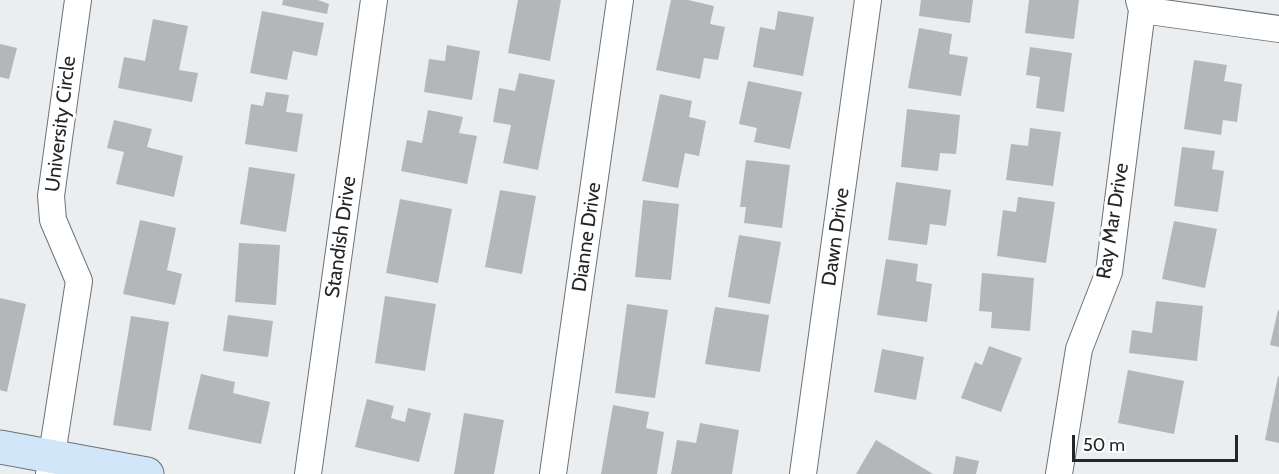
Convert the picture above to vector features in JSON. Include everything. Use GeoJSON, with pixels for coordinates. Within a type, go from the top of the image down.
{"type":"FeatureCollection","features":[{"type":"Feature","properties":{"kind":"street","name":"University Circle"},"geometry":{"type":"LineString","coordinates":[[51,466],[79,281],[53,220],[51,196],[78,0]]}},
{"type":"Feature","properties":{"kind":"street","name":"Standish Drive"},"geometry":{"type":"LineString","coordinates":[[308,474],[374,0]]}},
{"type":"Feature","properties":{"kind":"street","name":"Dianne Drive"},"geometry":{"type":"LineString","coordinates":[[553,474],[620,0]]}},
{"type":"Feature","properties":{"kind":"street","name":"Dawn Drive"},"geometry":{"type":"LineString","coordinates":[[803,474],[868,0]]}},
{"type":"Feature","properties":{"kind":"street"},"geometry":{"type":"LineString","coordinates":[[1140,5],[1279,29]]}},
{"type":"Feature","properties":{"kind":"street","name":"Ray Mar Drive"},"geometry":{"type":"LineString","coordinates":[[1059,474],[1080,349],[1109,272],[1140,5]]}},
{"type":"Feature","properties":{"kind":"street"},"geometry":{"type":"LineString","coordinates":[[0,447],[51,466],[147,474]]}},
{"type":"Feature","properties":{"kind":"building"},"geometry":{"type":"Polygon","coordinates":[[[283,0],[318,0],[329,4],[327,14],[282,5],[283,0]]]}},
{"type":"Feature","properties":{"kind":"building"},"geometry":{"type":"Polygon","coordinates":[[[518,0],[561,0],[550,61],[508,53],[518,0]]]}},
{"type":"Feature","properties":{"kind":"building"},"geometry":{"type":"Polygon","coordinates":[[[671,0],[688,0],[714,6],[710,24],[725,27],[718,60],[704,58],[700,79],[656,70],[671,0]]]}},
{"type":"Feature","properties":{"kind":"building"},"geometry":{"type":"Polygon","coordinates":[[[921,0],[973,0],[970,23],[919,16],[921,0]]]}},
{"type":"Feature","properties":{"kind":"building"},"geometry":{"type":"Polygon","coordinates":[[[1029,0],[1079,0],[1074,39],[1025,33],[1029,0]]]}},
{"type":"Feature","properties":{"kind":"building"},"geometry":{"type":"Polygon","coordinates":[[[262,11],[324,23],[317,56],[293,51],[287,80],[250,73],[262,11]]]}},
{"type":"Feature","properties":{"kind":"building"},"geometry":{"type":"Polygon","coordinates":[[[778,11],[814,17],[803,76],[753,67],[760,27],[775,30],[778,11]]]}},
{"type":"Feature","properties":{"kind":"building"},"geometry":{"type":"Polygon","coordinates":[[[153,19],[188,26],[179,70],[198,73],[192,102],[118,88],[124,57],[145,61],[153,19]]]}},
{"type":"Feature","properties":{"kind":"building"},"geometry":{"type":"Polygon","coordinates":[[[919,28],[952,34],[949,54],[968,57],[961,96],[908,88],[919,28]]]}},
{"type":"Feature","properties":{"kind":"building"},"geometry":{"type":"Polygon","coordinates":[[[0,44],[17,48],[9,79],[0,77],[0,44]]]}},
{"type":"Feature","properties":{"kind":"building"},"geometry":{"type":"Polygon","coordinates":[[[447,45],[480,51],[472,100],[424,92],[429,59],[445,61],[447,45]]]}},
{"type":"Feature","properties":{"kind":"building"},"geometry":{"type":"Polygon","coordinates":[[[1030,47],[1072,53],[1064,112],[1036,108],[1040,77],[1026,75],[1030,47]]]}},
{"type":"Feature","properties":{"kind":"building"},"geometry":{"type":"Polygon","coordinates":[[[1194,60],[1227,65],[1224,81],[1242,84],[1237,122],[1223,120],[1221,135],[1184,129],[1194,60]]]}},
{"type":"Feature","properties":{"kind":"building"},"geometry":{"type":"Polygon","coordinates":[[[519,73],[555,80],[538,170],[503,163],[511,125],[493,122],[499,88],[515,91],[519,73]]]}},
{"type":"Feature","properties":{"kind":"building"},"geometry":{"type":"Polygon","coordinates":[[[748,81],[802,92],[790,149],[754,142],[757,128],[739,124],[748,81]]]}},
{"type":"Feature","properties":{"kind":"building"},"geometry":{"type":"Polygon","coordinates":[[[266,92],[289,95],[286,112],[303,114],[297,152],[245,144],[251,104],[263,106],[266,92]]]}},
{"type":"Feature","properties":{"kind":"building"},"geometry":{"type":"Polygon","coordinates":[[[660,94],[692,101],[689,117],[706,121],[699,156],[685,153],[678,188],[642,181],[660,94]]]}},
{"type":"Feature","properties":{"kind":"building"},"geometry":{"type":"Polygon","coordinates":[[[907,109],[960,115],[956,154],[940,153],[938,171],[901,167],[907,109]]]}},
{"type":"Feature","properties":{"kind":"building"},"geometry":{"type":"Polygon","coordinates":[[[428,110],[463,117],[459,133],[477,136],[467,184],[401,171],[407,140],[422,143],[428,110]]]}},
{"type":"Feature","properties":{"kind":"building"},"geometry":{"type":"Polygon","coordinates":[[[114,120],[152,129],[147,147],[183,156],[174,197],[116,184],[124,152],[107,148],[114,120]]]}},
{"type":"Feature","properties":{"kind":"building"},"geometry":{"type":"Polygon","coordinates":[[[1030,128],[1061,132],[1053,186],[1006,180],[1011,144],[1028,146],[1030,128]]]}},
{"type":"Feature","properties":{"kind":"building"},"geometry":{"type":"Polygon","coordinates":[[[1182,147],[1215,151],[1212,169],[1224,171],[1218,212],[1174,206],[1182,147]]]}},
{"type":"Feature","properties":{"kind":"building"},"geometry":{"type":"Polygon","coordinates":[[[746,160],[790,165],[782,228],[744,223],[746,207],[740,207],[746,160]]]}},
{"type":"Feature","properties":{"kind":"building"},"geometry":{"type":"Polygon","coordinates":[[[249,167],[295,174],[286,232],[240,224],[249,167]]]}},
{"type":"Feature","properties":{"kind":"building"},"geometry":{"type":"Polygon","coordinates":[[[896,182],[951,190],[946,226],[930,224],[927,245],[888,240],[896,182]]]}},
{"type":"Feature","properties":{"kind":"building"},"geometry":{"type":"Polygon","coordinates":[[[500,190],[536,196],[522,274],[485,267],[500,190]]]}},
{"type":"Feature","properties":{"kind":"building"},"geometry":{"type":"Polygon","coordinates":[[[1018,197],[1055,202],[1046,263],[997,256],[1003,210],[1016,212],[1018,197]]]}},
{"type":"Feature","properties":{"kind":"building"},"geometry":{"type":"Polygon","coordinates":[[[400,199],[452,209],[438,283],[386,273],[400,199]]]}},
{"type":"Feature","properties":{"kind":"building"},"geometry":{"type":"Polygon","coordinates":[[[643,200],[679,204],[671,280],[635,277],[643,200]]]}},
{"type":"Feature","properties":{"kind":"building"},"geometry":{"type":"Polygon","coordinates":[[[140,220],[176,228],[167,270],[182,274],[175,305],[123,294],[140,220]]]}},
{"type":"Feature","properties":{"kind":"building"},"geometry":{"type":"Polygon","coordinates":[[[1174,221],[1217,229],[1205,288],[1162,279],[1174,221]]]}},
{"type":"Feature","properties":{"kind":"building"},"geometry":{"type":"Polygon","coordinates":[[[739,235],[781,242],[770,304],[728,297],[739,235]]]}},
{"type":"Feature","properties":{"kind":"building"},"geometry":{"type":"Polygon","coordinates":[[[239,243],[280,245],[276,305],[235,302],[239,243]]]}},
{"type":"Feature","properties":{"kind":"building"},"geometry":{"type":"Polygon","coordinates":[[[886,259],[918,264],[916,281],[932,284],[927,322],[877,315],[886,259]]]}},
{"type":"Feature","properties":{"kind":"building"},"geometry":{"type":"Polygon","coordinates":[[[982,273],[1034,278],[1030,331],[991,328],[992,312],[979,311],[982,273]]]}},
{"type":"Feature","properties":{"kind":"building"},"geometry":{"type":"Polygon","coordinates":[[[385,296],[436,304],[425,371],[375,363],[385,296]]]}},
{"type":"Feature","properties":{"kind":"building"},"geometry":{"type":"Polygon","coordinates":[[[0,298],[26,304],[7,392],[0,390],[0,298]]]}},
{"type":"Feature","properties":{"kind":"building"},"geometry":{"type":"Polygon","coordinates":[[[1156,301],[1203,306],[1197,361],[1129,353],[1132,330],[1152,333],[1156,301]]]}},
{"type":"Feature","properties":{"kind":"building"},"geometry":{"type":"Polygon","coordinates":[[[627,304],[668,310],[655,398],[615,393],[627,304]]]}},
{"type":"Feature","properties":{"kind":"building"},"geometry":{"type":"Polygon","coordinates":[[[715,307],[769,315],[760,372],[705,364],[715,307]]]}},
{"type":"Feature","properties":{"kind":"building"},"geometry":{"type":"Polygon","coordinates":[[[1279,310],[1279,347],[1270,345],[1279,310]]]}},
{"type":"Feature","properties":{"kind":"building"},"geometry":{"type":"Polygon","coordinates":[[[228,315],[273,321],[268,357],[223,351],[228,315]]]}},
{"type":"Feature","properties":{"kind":"building"},"geometry":{"type":"Polygon","coordinates":[[[131,316],[169,322],[151,431],[113,425],[131,316]]]}},
{"type":"Feature","properties":{"kind":"building"},"geometry":{"type":"Polygon","coordinates":[[[989,346],[1022,358],[1001,412],[961,398],[975,362],[982,365],[989,346]]]}},
{"type":"Feature","properties":{"kind":"building"},"geometry":{"type":"Polygon","coordinates":[[[882,349],[924,357],[916,400],[874,392],[882,349]]]}},
{"type":"Feature","properties":{"kind":"building"},"geometry":{"type":"Polygon","coordinates":[[[1128,370],[1184,381],[1174,434],[1118,423],[1128,370]]]}},
{"type":"Feature","properties":{"kind":"building"},"geometry":{"type":"Polygon","coordinates":[[[201,374],[235,382],[233,393],[270,402],[261,444],[188,429],[201,374]]]}},
{"type":"Feature","properties":{"kind":"building"},"geometry":{"type":"Polygon","coordinates":[[[1279,377],[1279,443],[1265,440],[1279,377]]]}},
{"type":"Feature","properties":{"kind":"building"},"geometry":{"type":"Polygon","coordinates":[[[367,399],[394,406],[391,418],[405,422],[408,408],[431,413],[419,462],[355,447],[367,399]]]}},
{"type":"Feature","properties":{"kind":"building"},"geometry":{"type":"Polygon","coordinates":[[[613,405],[649,412],[646,428],[664,432],[657,474],[601,474],[613,405]]]}},
{"type":"Feature","properties":{"kind":"building"},"geometry":{"type":"Polygon","coordinates":[[[464,413],[504,420],[494,474],[454,474],[464,413]]]}},
{"type":"Feature","properties":{"kind":"building"},"geometry":{"type":"Polygon","coordinates":[[[700,423],[739,430],[732,474],[671,474],[677,440],[696,443],[700,423]]]}},
{"type":"Feature","properties":{"kind":"building"},"geometry":{"type":"Polygon","coordinates":[[[876,440],[933,474],[856,474],[876,440]]]}},
{"type":"Feature","properties":{"kind":"building"},"geometry":{"type":"Polygon","coordinates":[[[956,456],[979,461],[976,474],[953,474],[956,456]]]}}]}
